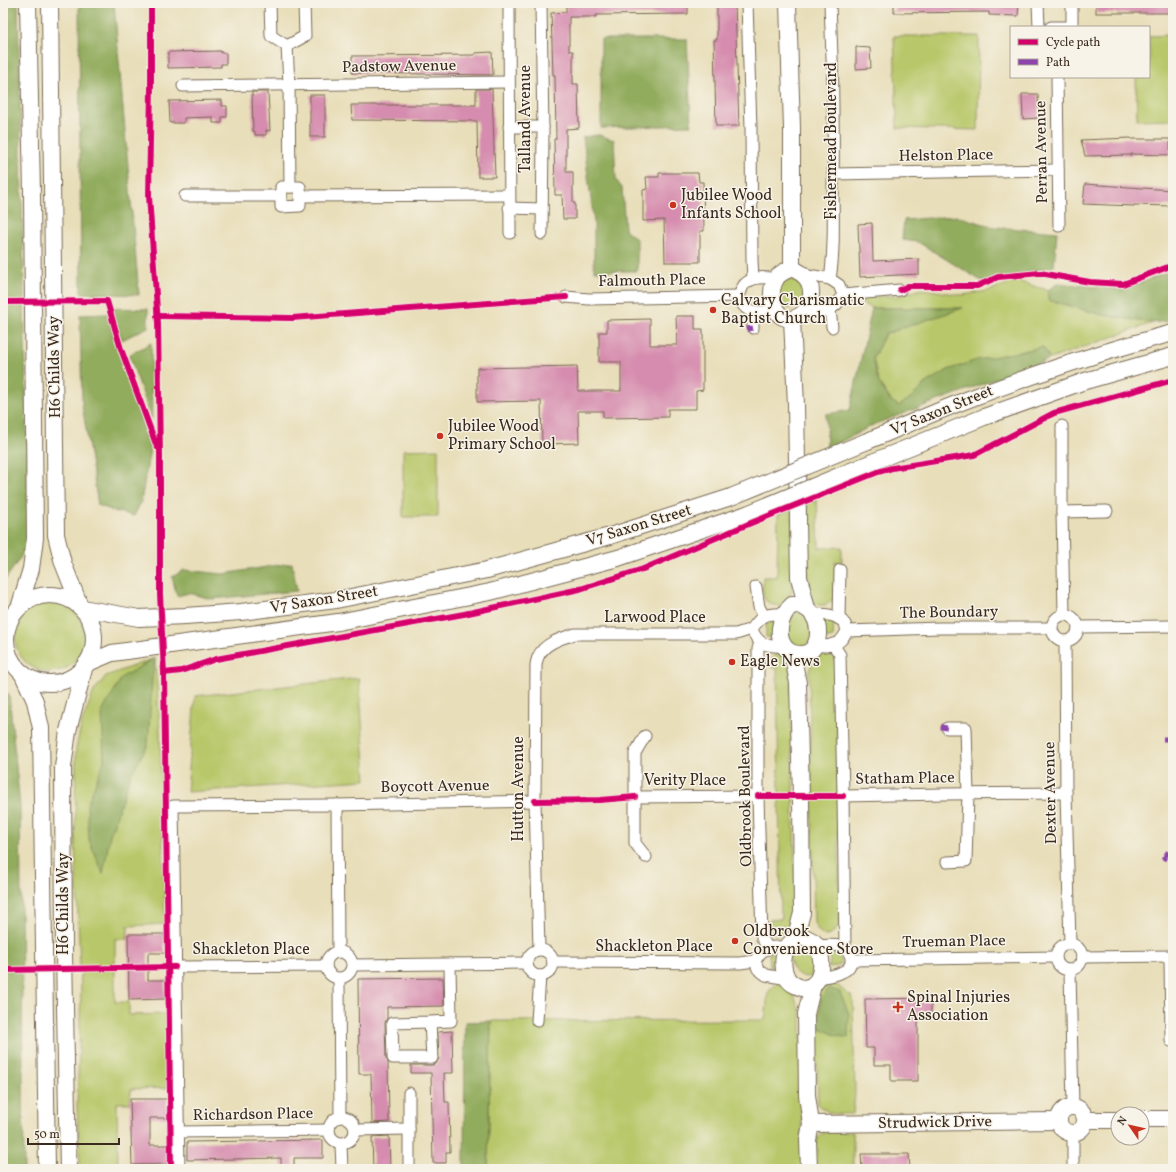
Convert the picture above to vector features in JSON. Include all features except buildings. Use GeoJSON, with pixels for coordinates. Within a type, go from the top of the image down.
{"type":"FeatureCollection","features":[{"type":"Feature","properties":{"kind":"street","name":"H6 Childs Way"},"geometry":{"type":"LineString","coordinates":[[13,611],[31,569],[35,538],[32,192],[28,3]]}},
{"type":"Feature","properties":{"kind":"street","name":"H6 Childs Way"},"geometry":{"type":"LineString","coordinates":[[50,3],[56,535],[63,563],[81,607]]}},
{"type":"Feature","properties":{"kind":"street"},"geometry":{"type":"LineString","coordinates":[[270,3],[271,36],[288,46]]}},
{"type":"Feature","properties":{"kind":"street"},"geometry":{"type":"LineString","coordinates":[[288,46],[305,36],[304,3]]}},
{"type":"Feature","properties":{"kind":"street","name":"Talland Avenue"},"geometry":{"type":"LineString","coordinates":[[509,3],[510,233]]}},
{"type":"Feature","properties":{"kind":"street","name":"Talland Avenue"},"geometry":{"type":"LineString","coordinates":[[541,3],[543,127],[542,234]]}},
{"type":"Feature","properties":{"kind":"street"},"geometry":{"type":"LineString","coordinates":[[747,3],[751,128],[753,278]]}},
{"type":"Feature","properties":{"kind":"street"},"geometry":{"type":"LineString","coordinates":[[788,3],[792,128],[792,268]]}},
{"type":"Feature","properties":{"kind":"street","name":"Fishermead Boulevard"},"geometry":{"type":"LineString","coordinates":[[830,3],[832,36],[833,174],[833,262],[830,279]]}},
{"type":"Feature","properties":{"kind":"street"},"geometry":{"type":"LineString","coordinates":[[1038,3],[1039,26]]}},
{"type":"Feature","properties":{"kind":"street"},"geometry":{"type":"LineString","coordinates":[[1072,3],[1072,26]]}},
{"type":"Feature","properties":{"kind":"street"},"geometry":{"type":"LineString","coordinates":[[288,46],[290,187]]}},
{"type":"Feature","properties":{"kind":"street","name":"Perran Avenue"},"geometry":{"type":"LineString","coordinates":[[1057,78],[1059,226]]}},
{"type":"Feature","properties":{"kind":"street","name":"Padstow Avenue"},"geometry":{"type":"LineString","coordinates":[[183,86],[509,82]]}},
{"type":"Feature","properties":{"kind":"street"},"geometry":{"type":"LineString","coordinates":[[509,127],[543,127]]}},
{"type":"Feature","properties":{"kind":"street","name":"Helston Place"},"geometry":{"type":"LineString","coordinates":[[833,174],[1058,170]]}},
{"type":"Feature","properties":{"kind":"street"},"geometry":{"type":"LineString","coordinates":[[281,187],[300,187],[300,206],[281,206],[281,196],[281,187]]}},
{"type":"Feature","properties":{"kind":"street"},"geometry":{"type":"LineString","coordinates":[[300,196],[509,195]]}},
{"type":"Feature","properties":{"kind":"street"},"geometry":{"type":"LineString","coordinates":[[185,196],[281,196]]}},
{"type":"Feature","properties":{"kind":"street"},"geometry":{"type":"LineString","coordinates":[[509,208],[542,209]]}},
{"type":"Feature","properties":{"kind":"street"},"geometry":{"type":"LineString","coordinates":[[792,268],[800,272],[807,279],[811,288],[811,299],[802,315],[792,319],[783,317],[776,309],[772,301],[772,290],[776,279],[782,272],[792,268]]}},
{"type":"Feature","properties":{"kind":"street"},"geometry":{"type":"LineString","coordinates":[[807,279],[814,276],[830,279],[840,285],[843,295],[839,303],[830,309],[815,312],[807,308]]}},
{"type":"Feature","properties":{"kind":"street"},"geometry":{"type":"LineString","coordinates":[[776,279],[767,277],[753,278],[744,284],[739,296],[743,306],[753,312],[766,312],[776,309]]}},
{"type":"Feature","properties":{"kind":"street"},"geometry":{"type":"LineString","coordinates":[[843,295],[900,290]]}},
{"type":"Feature","properties":{"kind":"street","name":"Falmouth Place"},"geometry":{"type":"LineString","coordinates":[[566,297],[589,299],[739,296]]}},
{"type":"Feature","properties":{"kind":"street"},"geometry":{"type":"LineString","coordinates":[[830,309],[832,327]]}},
{"type":"Feature","properties":{"kind":"street"},"geometry":{"type":"LineString","coordinates":[[753,312],[753,328]]}},
{"type":"Feature","properties":{"kind":"street"},"geometry":{"type":"LineString","coordinates":[[792,319],[797,454],[799,610],[780,626],[780,635],[799,650]]}},
{"type":"Feature","properties":{"kind":"street","name":"V7 Saxon Street"},"geometry":{"type":"LineString","coordinates":[[81,607],[139,618],[241,612],[336,600],[487,570],[610,536],[731,497],[976,396],[1073,362],[1173,333]]}},
{"type":"Feature","properties":{"kind":"street","name":"V7 Saxon Street"},"geometry":{"type":"LineString","coordinates":[[86,664],[112,653],[338,622],[490,592],[618,558],[748,514],[984,416],[1085,381],[1173,356]]}},
{"type":"Feature","properties":{"kind":"street"},"geometry":{"type":"LineString","coordinates":[[1062,426],[1064,614]]}},
{"type":"Feature","properties":{"kind":"street"},"geometry":{"type":"LineString","coordinates":[[1062,512],[1107,511]]}},
{"type":"Feature","properties":{"kind":"street"},"geometry":{"type":"LineString","coordinates":[[839,619],[840,570]]}},
{"type":"Feature","properties":{"kind":"street"},"geometry":{"type":"LineString","coordinates":[[756,587],[759,606],[764,616]]}},
{"type":"Feature","properties":{"kind":"street"},"geometry":{"type":"LineString","coordinates":[[3,666],[21,672],[35,680],[48,683],[62,681],[75,675],[86,664],[92,650],[94,635],[90,620],[81,607],[66,597],[49,595],[33,598],[13,611],[6,641],[10,657],[21,672]]}},
{"type":"Feature","properties":{"kind":"street"},"geometry":{"type":"LineString","coordinates":[[799,610],[817,624],[819,636],[799,650]]}},
{"type":"Feature","properties":{"kind":"street"},"geometry":{"type":"LineString","coordinates":[[799,610],[822,613],[839,619],[845,624],[847,631],[841,640],[833,644],[799,650],[774,647],[760,642],[755,637],[752,629],[757,621],[764,616],[774,613],[799,610]]}},
{"type":"Feature","properties":{"kind":"street"},"geometry":{"type":"LineString","coordinates":[[1064,614],[1072,616],[1078,627],[1074,637],[1065,641],[1054,635],[1051,628],[1054,620],[1060,615],[1064,614]]}},
{"type":"Feature","properties":{"kind":"street"},"geometry":{"type":"LineString","coordinates":[[1078,627],[1173,626]]}},
{"type":"Feature","properties":{"kind":"street","name":"The Boundary"},"geometry":{"type":"LineString","coordinates":[[847,631],[940,628],[1051,628]]}},
{"type":"Feature","properties":{"kind":"street","name":"Larwood Place"},"geometry":{"type":"LineString","coordinates":[[559,639],[574,634],[736,634],[752,629]]}},
{"type":"Feature","properties":{"kind":"street","name":"Hutton Avenue"},"geometry":{"type":"LineString","coordinates":[[539,949],[535,800],[536,666],[539,656],[545,648],[559,639]]}},
{"type":"Feature","properties":{"kind":"street","name":"Dexter Avenue"},"geometry":{"type":"LineString","coordinates":[[1065,641],[1066,793],[1070,944]]}},
{"type":"Feature","properties":{"kind":"street","name":"Oldbrook Boulevard"},"geometry":{"type":"LineString","coordinates":[[760,642],[758,649],[758,796],[762,938],[768,948]]}},
{"type":"Feature","properties":{"kind":"street"},"geometry":{"type":"LineString","coordinates":[[833,644],[840,655],[845,948]]}},
{"type":"Feature","properties":{"kind":"street"},"geometry":{"type":"LineString","coordinates":[[799,650],[798,683],[802,913],[791,943],[784,954],[783,962],[784,972],[791,982],[806,1014]]}},
{"type":"Feature","properties":{"kind":"street","name":"H6 Childs Way"},"geometry":{"type":"LineString","coordinates":[[68,1169],[64,952],[63,768],[68,731],[86,664]]}},
{"type":"Feature","properties":{"kind":"street","name":"H6 Childs Way"},"geometry":{"type":"LineString","coordinates":[[21,672],[35,700],[41,728],[48,1169]]}},
{"type":"Feature","properties":{"kind":"street","name":"Statham Place"},"geometry":{"type":"LineString","coordinates":[[947,728],[966,728],[968,794],[966,861],[947,862]]}},
{"type":"Feature","properties":{"kind":"street","name":"Verity Place"},"geometry":{"type":"LineString","coordinates":[[645,736],[635,754],[635,843],[646,857]]}},
{"type":"Feature","properties":{"kind":"street","name":"Statham Place"},"geometry":{"type":"LineString","coordinates":[[843,796],[1066,793]]}},
{"type":"Feature","properties":{"kind":"street","name":"Verity Place"},"geometry":{"type":"LineString","coordinates":[[635,797],[758,796]]}},
{"type":"Feature","properties":{"kind":"street","name":"Boycott Avenue"},"geometry":{"type":"LineString","coordinates":[[176,967],[173,806],[337,805],[535,800]]}},
{"type":"Feature","properties":{"kind":"street"},"geometry":{"type":"LineString","coordinates":[[337,805],[338,952]]}},
{"type":"Feature","properties":{"kind":"street"},"geometry":{"type":"LineString","coordinates":[[802,913],[822,957],[822,968],[815,982],[806,1014],[807,1095],[811,1124],[808,1140],[809,1169]]}},
{"type":"Feature","properties":{"kind":"street"},"geometry":{"type":"LineString","coordinates":[[803,936],[815,944],[838,945],[845,948],[850,954],[852,960],[850,966],[843,972],[815,982],[803,989],[791,982],[766,975],[758,970],[755,961],[762,951],[768,948],[791,943],[803,936]]}},
{"type":"Feature","properties":{"kind":"street"},"geometry":{"type":"LineString","coordinates":[[1070,944],[1078,947],[1082,953],[1080,964],[1074,969],[1070,970],[1062,968],[1056,957],[1056,953],[1062,946],[1070,944]]}},
{"type":"Feature","properties":{"kind":"street"},"geometry":{"type":"LineString","coordinates":[[539,949],[548,953],[552,957],[553,962],[549,972],[540,976],[534,975],[526,963],[530,954],[534,950],[539,949]]}},
{"type":"Feature","properties":{"kind":"street"},"geometry":{"type":"LineString","coordinates":[[338,952],[348,956],[353,965],[349,975],[339,979],[330,975],[326,966],[328,959],[332,954],[338,952]]}},
{"type":"Feature","properties":{"kind":"street"},"geometry":{"type":"LineString","coordinates":[[1082,957],[1171,956],[1171,1041],[1173,1041]]}},
{"type":"Feature","properties":{"kind":"street","name":"Trueman Place"},"geometry":{"type":"LineString","coordinates":[[852,960],[1056,957]]}},
{"type":"Feature","properties":{"kind":"street","name":"Shackleton Place"},"geometry":{"type":"LineString","coordinates":[[553,962],[740,964],[755,961]]}},
{"type":"Feature","properties":{"kind":"street"},"geometry":{"type":"LineString","coordinates":[[353,965],[526,963]]}},
{"type":"Feature","properties":{"kind":"street"},"geometry":{"type":"LineString","coordinates":[[430,1022],[432,1058],[393,1058],[392,1023],[451,1021],[450,964]]}},
{"type":"Feature","properties":{"kind":"street","name":"Shackleton Place"},"geometry":{"type":"LineString","coordinates":[[176,967],[326,966]]}},
{"type":"Feature","properties":{"kind":"street"},"geometry":{"type":"LineString","coordinates":[[176,967],[179,1169]]}},
{"type":"Feature","properties":{"kind":"street"},"geometry":{"type":"LineString","coordinates":[[1070,970],[1073,1107]]}},
{"type":"Feature","properties":{"kind":"street"},"geometry":{"type":"LineString","coordinates":[[537,1021],[540,976]]}},
{"type":"Feature","properties":{"kind":"street"},"geometry":{"type":"LineString","coordinates":[[339,979],[340,1117]]}},
{"type":"Feature","properties":{"kind":"street"},"geometry":{"type":"LineString","coordinates":[[409,1093],[409,1166]]}},
{"type":"Feature","properties":{"kind":"street"},"geometry":{"type":"LineString","coordinates":[[1073,1107],[1080,1110],[1085,1116],[1086,1120],[1080,1131],[1073,1134],[1065,1131],[1059,1121],[1061,1112],[1064,1109],[1073,1107]]}},
{"type":"Feature","properties":{"kind":"street"},"geometry":{"type":"LineString","coordinates":[[340,1117],[350,1120],[353,1123],[355,1130],[354,1136],[350,1141],[341,1144],[331,1138],[328,1130],[332,1121],[340,1117]]}},
{"type":"Feature","properties":{"kind":"street"},"geometry":{"type":"LineString","coordinates":[[1150,1119],[1173,1119]]}},
{"type":"Feature","properties":{"kind":"street"},"geometry":{"type":"LineString","coordinates":[[1086,1120],[1110,1120]]}},
{"type":"Feature","properties":{"kind":"street","name":"Strudwick Drive"},"geometry":{"type":"LineString","coordinates":[[811,1124],[1059,1121]]}},
{"type":"Feature","properties":{"kind":"street"},"geometry":{"type":"LineString","coordinates":[[355,1130],[409,1129]]}},
{"type":"Feature","properties":{"kind":"street","name":"Richardson Place"},"geometry":{"type":"LineString","coordinates":[[178,1132],[328,1130]]}},
{"type":"Feature","properties":{"kind":"street"},"geometry":{"type":"LineString","coordinates":[[1073,1134],[1073,1169]]}},
{"type":"Feature","properties":{"kind":"street"},"geometry":{"type":"LineString","coordinates":[[341,1144],[342,1169]]}},
{"type":"Feature","properties":{"kind":"green space"},"geometry":{"type":"Polygon","coordinates":[[[3,3],[18,3],[29,540],[20,558],[3,583],[3,3]]]}},
{"type":"Feature","properties":{"kind":"green space"},"geometry":{"type":"Polygon","coordinates":[[[79,3],[114,3],[139,295],[81,293],[79,3]]]}},
{"type":"Feature","properties":{"kind":"green space"},"geometry":{"type":"Polygon","coordinates":[[[1173,35],[1173,119],[1137,120],[1136,78],[1150,78],[1150,36],[1173,35]]]}},
{"type":"Feature","properties":{"kind":"green space"},"geometry":{"type":"Polygon","coordinates":[[[894,36],[979,36],[978,130],[897,128],[894,36]]]}},
{"type":"Feature","properties":{"kind":"green space"},"geometry":{"type":"Polygon","coordinates":[[[601,39],[687,39],[691,125],[601,128],[601,39]]]}},
{"type":"Feature","properties":{"kind":"green space"},"geometry":{"type":"Polygon","coordinates":[[[599,135],[614,140],[616,180],[622,188],[625,229],[637,240],[637,271],[594,271],[594,222],[583,137],[599,135]]]}},
{"type":"Feature","properties":{"kind":"green space"},"geometry":{"type":"Polygon","coordinates":[[[956,216],[994,227],[1057,232],[1054,266],[1020,274],[988,285],[918,242],[902,240],[904,220],[956,216]]]}},
{"type":"Feature","properties":{"kind":"green space"},"geometry":{"type":"Polygon","coordinates":[[[1173,270],[1173,320],[1152,323],[1103,315],[1048,300],[1048,290],[1058,283],[1122,290],[1173,270]]]}},
{"type":"Feature","properties":{"kind":"green space"},"geometry":{"type":"Polygon","coordinates":[[[787,279],[797,280],[805,288],[803,303],[796,308],[782,306],[776,290],[778,285],[787,279]]]}},
{"type":"Feature","properties":{"kind":"green space"},"geometry":{"type":"Polygon","coordinates":[[[1016,281],[1048,290],[1048,300],[1103,315],[1152,323],[1050,359],[1043,347],[948,370],[927,382],[899,407],[892,402],[878,381],[873,358],[885,334],[961,308],[872,308],[860,303],[866,297],[897,296],[922,289],[962,295],[988,291],[1016,281]]]}},
{"type":"Feature","properties":{"kind":"green space"},"geometry":{"type":"Polygon","coordinates":[[[110,308],[148,309],[148,327],[122,340],[110,308]]]}},
{"type":"Feature","properties":{"kind":"green space"},"geometry":{"type":"Polygon","coordinates":[[[872,308],[963,308],[885,334],[873,358],[878,381],[890,400],[899,406],[912,397],[927,382],[948,370],[977,360],[1043,347],[1050,359],[875,424],[827,449],[826,414],[850,410],[872,308]]]}},
{"type":"Feature","properties":{"kind":"green space"},"geometry":{"type":"Polygon","coordinates":[[[107,314],[150,448],[141,502],[134,516],[113,511],[98,505],[82,404],[80,315],[107,314]]]}},
{"type":"Feature","properties":{"kind":"green space"},"geometry":{"type":"Polygon","coordinates":[[[151,343],[152,419],[129,355],[151,343]]]}},
{"type":"Feature","properties":{"kind":"green space"},"geometry":{"type":"Polygon","coordinates":[[[438,449],[438,517],[403,517],[403,450],[438,449]]]}},
{"type":"Feature","properties":{"kind":"green space"},"geometry":{"type":"Polygon","coordinates":[[[817,500],[819,548],[842,547],[842,562],[835,562],[835,596],[833,600],[826,605],[818,605],[813,601],[807,587],[806,505],[817,500]]]}},
{"type":"Feature","properties":{"kind":"green space"},"geometry":{"type":"Polygon","coordinates":[[[792,509],[792,588],[790,597],[782,606],[770,604],[764,598],[763,577],[777,577],[778,515],[792,509]]]}},
{"type":"Feature","properties":{"kind":"green space"},"geometry":{"type":"Polygon","coordinates":[[[292,563],[297,591],[211,599],[189,593],[177,596],[172,577],[184,570],[223,574],[292,563]]]}},
{"type":"Feature","properties":{"kind":"green space"},"geometry":{"type":"Polygon","coordinates":[[[50,602],[69,608],[79,618],[85,637],[79,656],[69,666],[50,672],[31,666],[21,656],[15,637],[21,618],[31,608],[50,602]]]}},
{"type":"Feature","properties":{"kind":"green space"},"geometry":{"type":"Polygon","coordinates":[[[795,612],[806,613],[813,637],[803,649],[792,646],[787,632],[788,625],[795,612]]]}},
{"type":"Feature","properties":{"kind":"green space"},"geometry":{"type":"Polygon","coordinates":[[[824,619],[834,621],[833,637],[824,639],[824,619]]]}},
{"type":"Feature","properties":{"kind":"green space"},"geometry":{"type":"Polygon","coordinates":[[[776,620],[776,639],[766,637],[766,623],[776,620]]]}},
{"type":"Feature","properties":{"kind":"green space"},"geometry":{"type":"Polygon","coordinates":[[[823,652],[832,654],[836,662],[840,924],[833,933],[827,936],[820,933],[814,923],[809,672],[813,660],[817,655],[823,652]]]}},
{"type":"Feature","properties":{"kind":"green space"},"geometry":{"type":"Polygon","coordinates":[[[782,653],[790,658],[796,914],[790,932],[785,935],[774,933],[770,929],[770,920],[781,919],[777,668],[769,667],[772,657],[776,654],[782,653]]]}},
{"type":"Feature","properties":{"kind":"green space"},"geometry":{"type":"Polygon","coordinates":[[[155,658],[160,729],[165,924],[128,926],[128,939],[115,939],[115,1002],[129,1002],[129,1015],[166,1014],[167,1088],[131,1089],[130,1103],[117,1103],[118,1166],[131,1166],[131,1169],[80,1169],[77,1106],[81,991],[75,843],[76,748],[82,722],[94,691],[106,676],[155,658]]]}},
{"type":"Feature","properties":{"kind":"green space"},"geometry":{"type":"Polygon","coordinates":[[[155,658],[152,680],[148,745],[131,774],[110,835],[103,874],[89,840],[87,805],[104,761],[102,712],[122,677],[155,658]]]}},
{"type":"Feature","properties":{"kind":"green space"},"geometry":{"type":"Polygon","coordinates":[[[359,678],[366,780],[187,792],[195,696],[359,678]]]}},
{"type":"Feature","properties":{"kind":"green space"},"geometry":{"type":"Polygon","coordinates":[[[3,690],[9,694],[20,807],[24,1169],[3,1169],[3,690]]]}},
{"type":"Feature","properties":{"kind":"green space"},"geometry":{"type":"Polygon","coordinates":[[[800,938],[818,952],[811,976],[806,977],[798,975],[793,969],[790,961],[789,956],[800,938]]]}},
{"type":"Feature","properties":{"kind":"green space"},"geometry":{"type":"Polygon","coordinates":[[[828,948],[841,950],[841,965],[829,968],[830,958],[828,948]]]}},
{"type":"Feature","properties":{"kind":"green space"},"geometry":{"type":"Polygon","coordinates":[[[780,950],[781,969],[770,967],[769,952],[780,950]]]}},
{"type":"Feature","properties":{"kind":"green space"},"geometry":{"type":"Polygon","coordinates":[[[782,983],[791,988],[801,1014],[802,1169],[488,1169],[491,1021],[765,1020],[768,993],[773,986],[782,983]]]}},
{"type":"Feature","properties":{"kind":"green space"},"geometry":{"type":"Polygon","coordinates":[[[825,984],[838,986],[853,997],[855,1094],[853,1114],[834,1114],[818,1105],[815,1005],[819,990],[825,984]]]}},
{"type":"Feature","properties":{"kind":"green space"},"geometry":{"type":"Polygon","coordinates":[[[829,988],[840,992],[849,1014],[848,1038],[835,1035],[818,1027],[821,998],[829,988]]]}},
{"type":"Feature","properties":{"kind":"green space"},"geometry":{"type":"Polygon","coordinates":[[[491,1021],[488,1169],[464,1169],[465,1022],[491,1021]]]}},
{"type":"Feature","properties":{"kind":"green space"},"geometry":{"type":"Polygon","coordinates":[[[828,1132],[853,1132],[853,1169],[815,1169],[814,1149],[819,1136],[828,1132]]]}},
{"type":"Feature","properties":{"kind":"marked path"},"geometry":{"type":"LineString","coordinates":[[747,329],[753,328]]}},
{"type":"Feature","properties":{"kind":"marked path"},"geometry":{"type":"LineString","coordinates":[[941,727],[947,728]]}},
{"type":"Feature","properties":{"kind":"marked path"},"geometry":{"type":"LineString","coordinates":[[1163,739],[1173,739]]}},
{"type":"Feature","properties":{"kind":"marked path"},"geometry":{"type":"LineString","coordinates":[[1163,860],[1173,844]]}},
{"type":"Feature","properties":{"kind":"cycle path"},"geometry":{"type":"LineString","coordinates":[[151,3],[149,196],[158,323],[160,594],[164,673],[171,1169]]}},
{"type":"Feature","properties":{"kind":"cycle path"},"geometry":{"type":"LineString","coordinates":[[900,290],[908,286],[977,286],[998,277],[1040,273],[1090,282],[1123,284],[1173,265]]}},
{"type":"Feature","properties":{"kind":"cycle path"},"geometry":{"type":"LineString","coordinates":[[157,316],[292,318],[566,297]]}},
{"type":"Feature","properties":{"kind":"cycle path"},"geometry":{"type":"LineString","coordinates":[[3,302],[107,301],[121,349],[157,447]]}},
{"type":"Feature","properties":{"kind":"cycle path"},"geometry":{"type":"LineString","coordinates":[[164,673],[181,671],[216,659],[464,614],[580,589],[643,569],[751,523],[878,472],[892,468],[974,455],[1054,413],[1173,380]]}},
{"type":"Feature","properties":{"kind":"cycle path"},"geometry":{"type":"LineString","coordinates":[[758,796],[843,796]]}},
{"type":"Feature","properties":{"kind":"cycle path"},"geometry":{"type":"LineString","coordinates":[[535,801],[600,800],[635,797]]}},
{"type":"Feature","properties":{"kind":"cycle path"},"geometry":{"type":"LineString","coordinates":[[3,970],[175,967]]}},
{"type":"Feature","properties":{"kind":"place","name":"Jubilee Wood Infants School"},"geometry":{"type":"Point","coordinates":[673,205]}},
{"type":"Feature","properties":{"kind":"place","name":"Calvary Charismatic Baptist Church"},"geometry":{"type":"Point","coordinates":[713,310]}},
{"type":"Feature","properties":{"kind":"place","name":"Jubilee Wood Primary School"},"geometry":{"type":"Point","coordinates":[440,436]}},
{"type":"Feature","properties":{"kind":"place","name":"Eagle News"},"geometry":{"type":"Point","coordinates":[732,662]}},
{"type":"Feature","properties":{"kind":"place","name":"Oldbrook Convenience Store"},"geometry":{"type":"Point","coordinates":[735,941]}},
{"type":"Feature","properties":{"kind":"place","name":"Spinal Injuries Association"},"geometry":{"type":"Point","coordinates":[898,1007]}}]}
